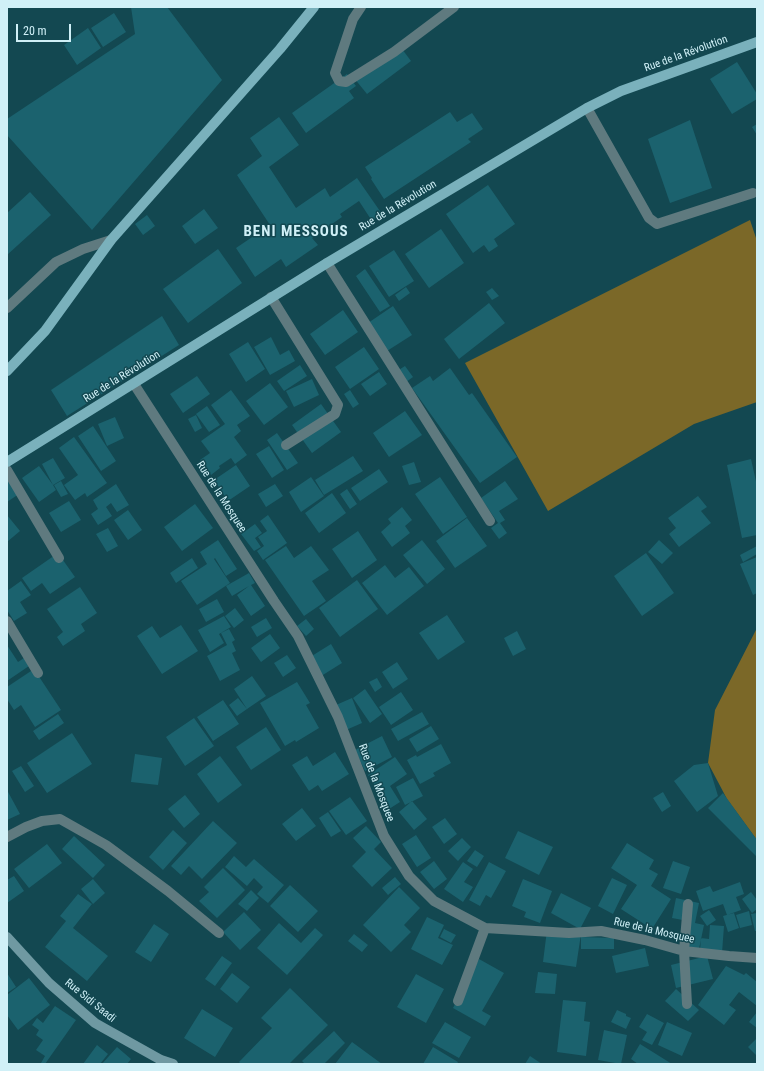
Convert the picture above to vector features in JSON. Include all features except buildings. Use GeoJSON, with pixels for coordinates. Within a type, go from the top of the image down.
{"type":"FeatureCollection","features":[{"type":"Feature","properties":{"kind":"main road"},"geometry":{"type":"LineString","coordinates":[[7,371],[45,331],[111,240],[274,55],[314,7]]}},
{"type":"Feature","properties":{"kind":"main road","name":"Rue de la Révolution"},"geometry":{"type":"LineString","coordinates":[[7,462],[327,263],[587,108],[621,91],[757,42]]}},
{"type":"Feature","properties":{"kind":"main road","name":"Rue Sidi Saadi"},"geometry":{"type":"LineString","coordinates":[[7,937],[11,947],[49,983],[95,1023],[161,1060],[173,1064]]}},
{"type":"Feature","properties":{"kind":"street"},"geometry":{"type":"LineString","coordinates":[[361,7],[353,19],[334,73],[339,81],[346,82],[394,52],[454,7]]}},
{"type":"Feature","properties":{"kind":"street"},"geometry":{"type":"LineString","coordinates":[[587,108],[649,218],[657,224],[753,193]]}},
{"type":"Feature","properties":{"kind":"street"},"geometry":{"type":"LineString","coordinates":[[7,308],[56,262],[83,249],[111,240]]}},
{"type":"Feature","properties":{"kind":"street"},"geometry":{"type":"LineString","coordinates":[[327,263],[490,521]]}},
{"type":"Feature","properties":{"kind":"street"},"geometry":{"type":"LineString","coordinates":[[272,297],[338,405],[335,414],[286,445]]}},
{"type":"Feature","properties":{"kind":"street","name":"Rue de la Mosquee"},"geometry":{"type":"LineString","coordinates":[[134,384],[298,636],[338,717],[384,836],[409,876],[434,901],[484,928],[569,933],[601,932],[644,940],[684,952],[757,958]]}},
{"type":"Feature","properties":{"kind":"street"},"geometry":{"type":"LineString","coordinates":[[7,470],[60,558]]}},
{"type":"Feature","properties":{"kind":"street"},"geometry":{"type":"LineString","coordinates":[[7,621],[38,673]]}},
{"type":"Feature","properties":{"kind":"street"},"geometry":{"type":"LineString","coordinates":[[7,836],[42,821],[60,819],[106,845],[168,891],[219,933]]}},
{"type":"Feature","properties":{"kind":"street"},"geometry":{"type":"LineString","coordinates":[[687,1004],[684,952],[688,904]]}},
{"type":"Feature","properties":{"kind":"street"},"geometry":{"type":"LineString","coordinates":[[458,1001],[484,928]]}},
{"type":"Feature","properties":{"kind":"shaded area"},"geometry":{"type":"Polygon","coordinates":[[[750,220],[757,241],[757,402],[694,424],[548,511],[465,363],[750,220]]]}},
{"type":"Feature","properties":{"kind":"shaded area"},"geometry":{"type":"Polygon","coordinates":[[[757,628],[757,840],[727,799],[708,763],[715,710],[757,628]]]}},
{"type":"Feature","properties":{"kind":"district","name":"BENI MESSOUS"},"geometry":{"type":"Point","coordinates":[296,232]}}]}
